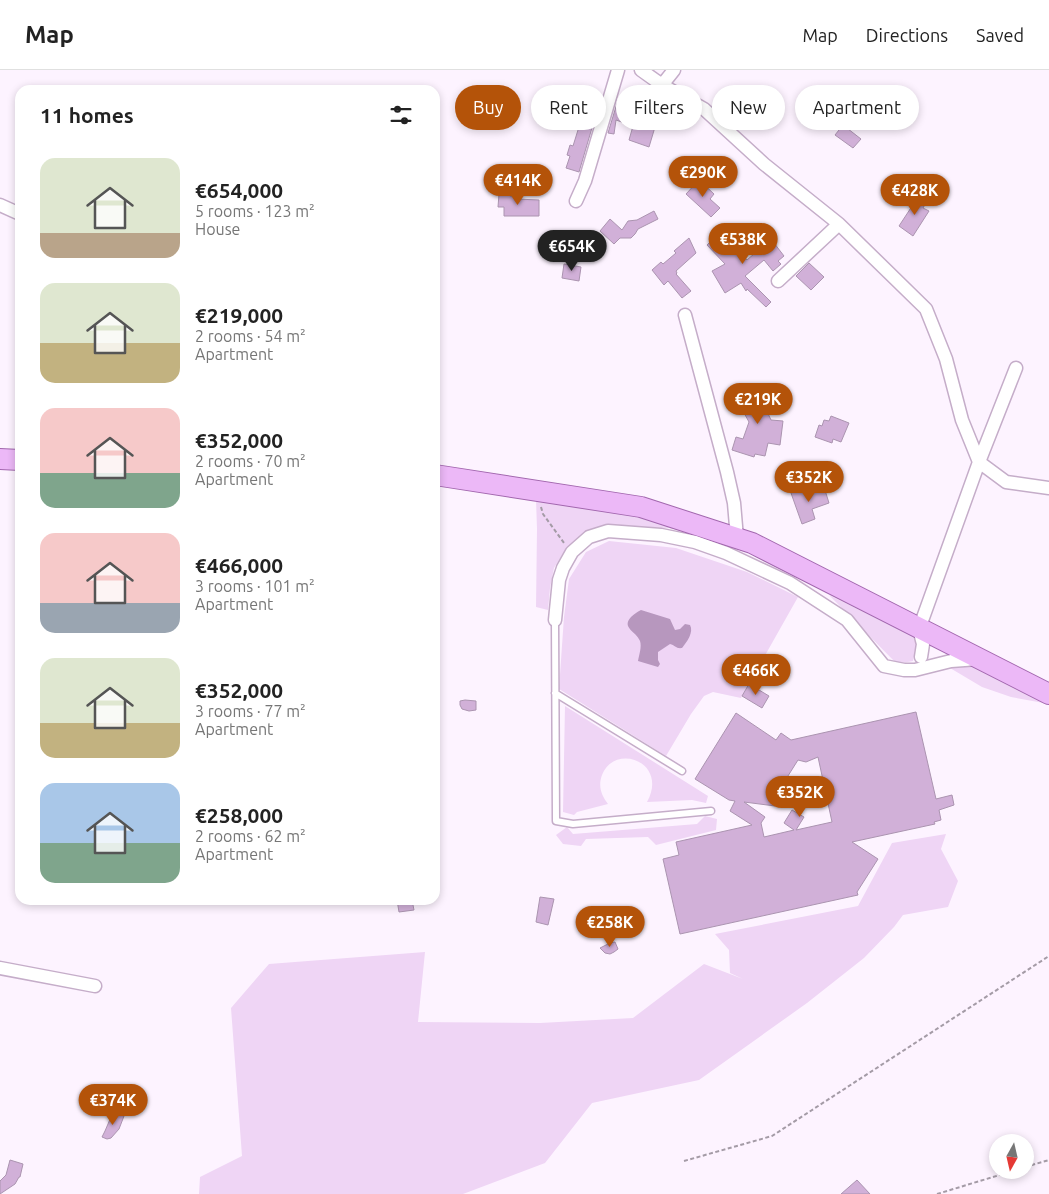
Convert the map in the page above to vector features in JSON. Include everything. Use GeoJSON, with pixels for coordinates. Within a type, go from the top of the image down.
{"type":"FeatureCollection","features":[{"type":"Feature","properties":{"kind":"main road"},"geometry":{"type":"LineString","coordinates":[[0,460],[15,460]]}},
{"type":"Feature","properties":{"kind":"main road"},"geometry":{"type":"LineString","coordinates":[[440,476],[641,506],[752,543],[1049,694]]}},
{"type":"Feature","properties":{"kind":"street"},"geometry":{"type":"LineString","coordinates":[[576,201],[585,181],[618,70]]}},
{"type":"Feature","properties":{"kind":"street"},"geometry":{"type":"LineString","coordinates":[[641,70],[662,85],[674,70]]}},
{"type":"Feature","properties":{"kind":"street"},"geometry":{"type":"LineString","coordinates":[[702,108],[764,164],[839,224],[926,309],[946,360],[962,420],[979,462],[1006,482],[1049,488]]}},
{"type":"Feature","properties":{"kind":"street"},"geometry":{"type":"LineString","coordinates":[[0,206],[15,212]]}},
{"type":"Feature","properties":{"kind":"street"},"geometry":{"type":"LineString","coordinates":[[778,281],[839,224]]}},
{"type":"Feature","properties":{"kind":"street"},"geometry":{"type":"LineString","coordinates":[[685,316],[727,472],[734,503],[737,538]]}},
{"type":"Feature","properties":{"kind":"street"},"geometry":{"type":"LineString","coordinates":[[921,657],[923,644],[920,629],[979,462],[1016,368]]}},
{"type":"Feature","properties":{"kind":"street"},"geometry":{"type":"LineString","coordinates":[[555,620],[558,580],[563,568],[572,552],[590,537],[608,531],[661,535],[695,542],[726,553],[790,583],[847,620],[884,666],[913,670],[951,661],[979,659]]}},
{"type":"Feature","properties":{"kind":"street"},"geometry":{"type":"LineString","coordinates":[[913,670],[921,657],[944,641]]}},
{"type":"Feature","properties":{"kind":"street"},"geometry":{"type":"LineString","coordinates":[[938,664],[943,654],[944,641]]}},
{"type":"Feature","properties":{"kind":"street"},"geometry":{"type":"LineString","coordinates":[[0,968],[95,986]]}},
{"type":"Feature","properties":{"kind":"lane"},"geometry":{"type":"LineString","coordinates":[[555,620],[556,821],[574,824],[712,811]]}},
{"type":"Feature","properties":{"kind":"lane"},"geometry":{"type":"LineString","coordinates":[[555,693],[682,771]]}},
{"type":"Feature","properties":{"kind":"path"},"geometry":{"type":"LineString","coordinates":[[539,490],[542,514],[572,552]]}},
{"type":"Feature","properties":{"kind":"path"},"geometry":{"type":"LineString","coordinates":[[684,1161],[772,1136],[1049,956]]}},
{"type":"Feature","properties":{"kind":"path"},"geometry":{"type":"LineString","coordinates":[[1034,1164],[1049,1160]]}},
{"type":"Feature","properties":{"kind":"path"},"geometry":{"type":"LineString","coordinates":[[937,1194],[989,1178]]}},
{"type":"Feature","properties":{"kind":"shaded area"},"geometry":{"type":"Polygon","coordinates":[[[536,499],[650,517],[715,540],[669,528],[601,526],[581,535],[565,550],[554,568],[548,610],[536,607],[536,499]]]}},
{"type":"Feature","properties":{"kind":"shaded area"},"geometry":{"type":"Polygon","coordinates":[[[609,541],[676,548],[747,572],[798,597],[741,698],[713,692],[704,696],[666,756],[559,689],[564,617],[569,579],[586,552],[609,541]]]}},
{"type":"Feature","properties":{"kind":"shaded area"},"geometry":{"type":"Polygon","coordinates":[[[829,595],[912,635],[916,644],[913,661],[897,664],[829,595]]]}},
{"type":"Feature","properties":{"kind":"shaded area"},"geometry":{"type":"Polygon","coordinates":[[[641,610],[670,619],[675,630],[680,629],[685,624],[690,625],[691,628],[689,637],[682,648],[670,644],[658,652],[660,664],[658,667],[638,661],[641,648],[640,641],[628,627],[628,621],[641,610]]]}},
{"type":"Feature","properties":{"kind":"shaded area"},"geometry":{"type":"Polygon","coordinates":[[[971,663],[1049,704],[1011,697],[982,687],[945,665],[971,663]]]}},
{"type":"Feature","properties":{"kind":"shaded area"},"geometry":{"type":"Polygon","coordinates":[[[565,706],[708,796],[706,803],[692,800],[647,802],[652,788],[651,776],[646,767],[638,761],[628,758],[618,760],[609,765],[602,775],[601,790],[608,804],[577,812],[574,815],[563,812],[565,706]]]}},
{"type":"Feature","properties":{"kind":"shaded area"},"geometry":{"type":"Polygon","coordinates":[[[705,816],[717,819],[716,830],[656,845],[648,837],[586,839],[581,846],[563,844],[556,835],[567,827],[573,834],[697,824],[705,816]]]}},
{"type":"Feature","properties":{"kind":"shaded area"},"geometry":{"type":"Polygon","coordinates":[[[946,834],[941,849],[958,881],[948,907],[903,915],[864,958],[807,1003],[699,1080],[592,1103],[545,1163],[463,1194],[199,1194],[200,1177],[242,1156],[231,1008],[269,964],[425,952],[418,1022],[540,1023],[633,1018],[704,964],[743,979],[730,973],[729,950],[715,934],[858,906],[892,843],[946,834]]]}},
{"type":"Feature","properties":{"kind":"building"},"geometry":{"type":"Polygon","coordinates":[[[616,107],[614,134],[608,133],[616,107]]]}},
{"type":"Feature","properties":{"kind":"building"},"geometry":{"type":"Polygon","coordinates":[[[578,130],[591,130],[579,172],[566,168],[570,156],[567,155],[570,145],[573,146],[578,130]]]}},
{"type":"Feature","properties":{"kind":"building"},"geometry":{"type":"Polygon","coordinates":[[[632,130],[654,130],[649,147],[629,140],[632,130]]]}},
{"type":"Feature","properties":{"kind":"building"},"geometry":{"type":"Polygon","coordinates":[[[839,130],[849,130],[861,139],[853,148],[835,135],[839,130]]]}},
{"type":"Feature","properties":{"kind":"building"},"geometry":{"type":"Polygon","coordinates":[[[699,180],[714,194],[710,199],[720,208],[711,217],[686,194],[699,180]]]}},
{"type":"Feature","properties":{"kind":"building"},"geometry":{"type":"Polygon","coordinates":[[[499,194],[510,194],[510,196],[516,196],[516,199],[539,200],[539,216],[504,216],[504,207],[498,207],[499,194]]]}},
{"type":"Feature","properties":{"kind":"building"},"geometry":{"type":"Polygon","coordinates":[[[920,194],[928,199],[923,208],[929,211],[913,236],[899,226],[920,194]]]}},
{"type":"Feature","properties":{"kind":"building"},"geometry":{"type":"Polygon","coordinates":[[[654,211],[658,219],[638,229],[631,238],[620,238],[614,244],[600,231],[610,219],[622,230],[628,221],[637,220],[654,211]]]}},
{"type":"Feature","properties":{"kind":"building"},"geometry":{"type":"Polygon","coordinates":[[[717,235],[730,244],[732,242],[747,260],[771,239],[784,256],[778,261],[781,264],[773,271],[764,260],[745,276],[771,302],[766,307],[747,289],[746,291],[741,283],[725,293],[712,271],[725,264],[707,245],[717,235]]]}},
{"type":"Feature","properties":{"kind":"building"},"geometry":{"type":"Polygon","coordinates":[[[689,238],[696,253],[676,271],[676,274],[691,291],[682,298],[668,281],[664,285],[652,270],[676,253],[674,251],[689,238]]]}},
{"type":"Feature","properties":{"kind":"building"},"geometry":{"type":"Polygon","coordinates":[[[809,263],[824,277],[811,290],[796,276],[809,263]]]}},
{"type":"Feature","properties":{"kind":"building"},"geometry":{"type":"Polygon","coordinates":[[[564,264],[581,267],[579,281],[562,278],[564,264]]]}},
{"type":"Feature","properties":{"kind":"building"},"geometry":{"type":"Polygon","coordinates":[[[766,385],[773,398],[763,403],[771,420],[783,421],[780,445],[768,443],[765,456],[755,454],[754,457],[732,450],[736,437],[743,439],[749,422],[737,400],[766,385]]]}},
{"type":"Feature","properties":{"kind":"building"},"geometry":{"type":"Polygon","coordinates":[[[831,416],[849,423],[841,442],[833,439],[832,443],[815,437],[819,425],[822,426],[824,420],[829,421],[831,416]]]}},
{"type":"Feature","properties":{"kind":"building"},"geometry":{"type":"Polygon","coordinates":[[[824,487],[829,503],[812,509],[815,519],[802,524],[791,493],[802,489],[804,494],[824,487]]]}},
{"type":"Feature","properties":{"kind":"building"},"geometry":{"type":"Polygon","coordinates":[[[749,684],[769,696],[762,708],[742,696],[749,684]]]}},
{"type":"Feature","properties":{"kind":"building"},"geometry":{"type":"Polygon","coordinates":[[[460,701],[476,701],[476,710],[462,709],[460,701]]]}},
{"type":"Feature","properties":{"kind":"building"},"geometry":{"type":"Polygon","coordinates":[[[916,712],[936,799],[952,795],[954,805],[939,810],[941,820],[934,822],[935,824],[852,842],[878,859],[857,892],[858,895],[680,934],[663,859],[679,855],[676,842],[752,825],[730,811],[735,801],[729,800],[695,779],[736,713],[776,740],[781,733],[791,740],[916,712]],[[818,757],[806,762],[798,760],[776,795],[779,800],[775,806],[744,802],[765,817],[761,823],[764,837],[794,830],[784,823],[792,810],[804,817],[796,830],[832,822],[818,757]]]}},
{"type":"Feature","properties":{"kind":"building"},"geometry":{"type":"Polygon","coordinates":[[[540,897],[554,899],[548,925],[536,922],[540,897]]]}},
{"type":"Feature","properties":{"kind":"building"},"geometry":{"type":"Polygon","coordinates":[[[398,905],[413,905],[414,910],[399,912],[398,905]]]}},
{"type":"Feature","properties":{"kind":"building"},"geometry":{"type":"Polygon","coordinates":[[[615,942],[618,949],[610,954],[605,953],[600,948],[610,943],[615,942]]]}},
{"type":"Feature","properties":{"kind":"building"},"geometry":{"type":"Polygon","coordinates":[[[114,1113],[124,1116],[119,1129],[111,1138],[107,1139],[102,1137],[114,1113]]]}},
{"type":"Feature","properties":{"kind":"building"},"geometry":{"type":"Polygon","coordinates":[[[10,1160],[23,1164],[20,1177],[15,1184],[0,1194],[0,1181],[6,1175],[10,1160]]]}},
{"type":"Feature","properties":{"kind":"building"},"geometry":{"type":"Polygon","coordinates":[[[857,1180],[870,1194],[841,1194],[857,1180]]]}}]}
